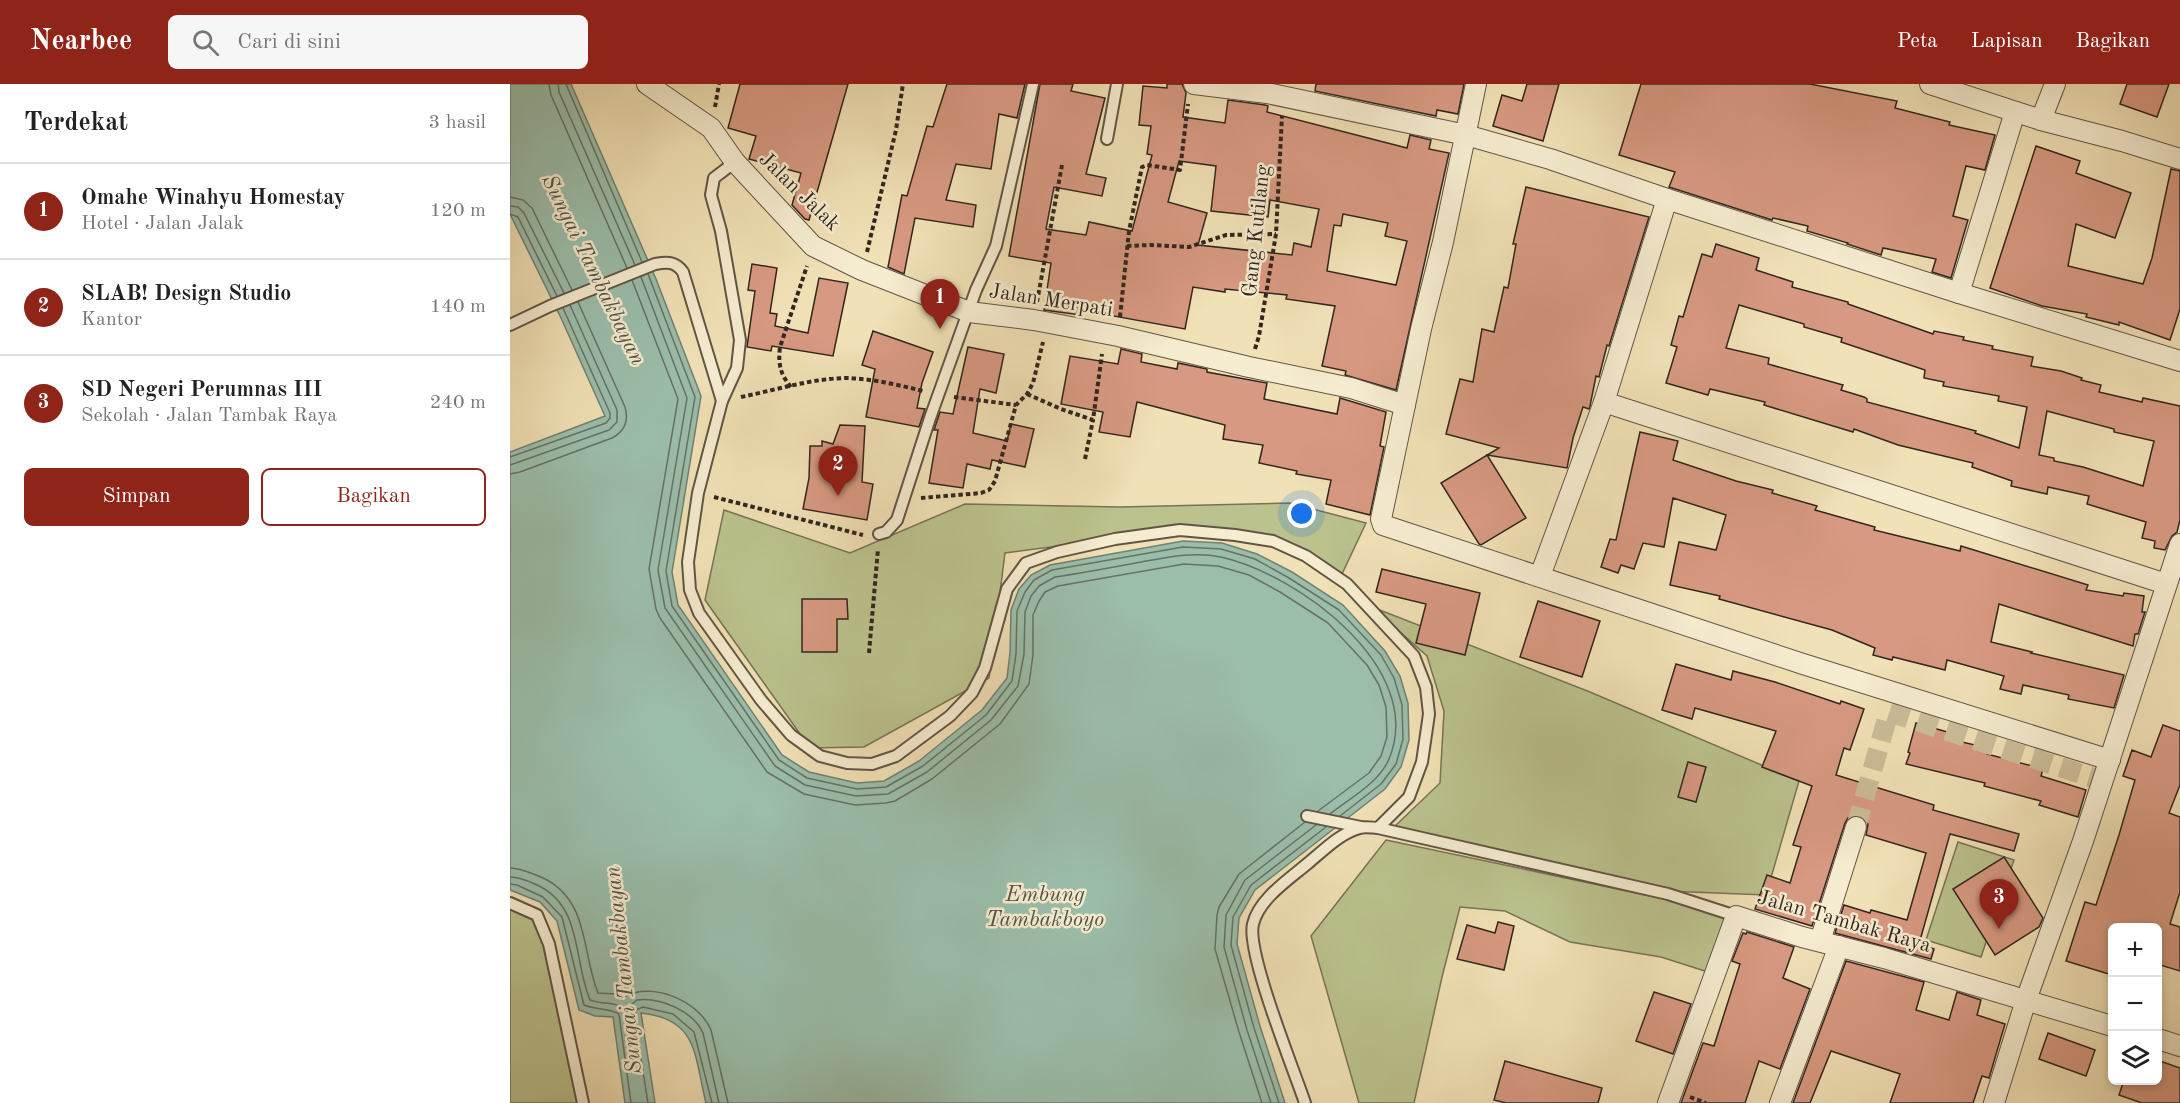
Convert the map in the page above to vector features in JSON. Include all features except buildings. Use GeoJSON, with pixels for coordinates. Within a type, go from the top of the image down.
{"type":"FeatureCollection","features":[{"type":"Feature","properties":{"kind":"street","name":"Jalan Jalak"},"geometry":{"type":"LineString","coordinates":[[647,84],[711,128],[735,162],[813,246],[862,270],[969,312]]}},
{"type":"Feature","properties":{"kind":"street"},"geometry":{"type":"LineString","coordinates":[[1476,84],[1443,242],[1420,329],[1381,519],[1383,525],[1803,664],[2110,760]]}},
{"type":"Feature","properties":{"kind":"street"},"geometry":{"type":"LineString","coordinates":[[1930,84],[2041,120],[2180,159]]}},
{"type":"Feature","properties":{"kind":"street"},"geometry":{"type":"LineString","coordinates":[[2041,120],[2055,84]]}},
{"type":"Feature","properties":{"kind":"street"},"geometry":{"type":"LineString","coordinates":[[1192,89],[1267,93],[1466,135],[1550,159],[1959,293],[2180,361]]}},
{"type":"Feature","properties":{"kind":"street"},"geometry":{"type":"LineString","coordinates":[[1959,293],[2015,112]]}},
{"type":"Feature","properties":{"kind":"street"},"geometry":{"type":"LineString","coordinates":[[1540,576],[1604,402],[1667,199]]}},
{"type":"Feature","properties":{"kind":"street","name":"Jalan Merpati"},"geometry":{"type":"LineString","coordinates":[[969,312],[1111,335],[1352,388],[1405,405]]}},
{"type":"Feature","properties":{"kind":"street"},"geometry":{"type":"LineString","coordinates":[[1604,402],[2166,585]]}},
{"type":"Feature","properties":{"kind":"street"},"geometry":{"type":"LineString","coordinates":[[1994,1103],[2026,1000],[2083,841],[2180,544]]}},
{"type":"Feature","properties":{"kind":"street"},"geometry":{"type":"LineString","coordinates":[[1780,1103],[1829,944],[1856,827]]}},
{"type":"Feature","properties":{"kind":"street","name":"Jalan Tambak Raya"},"geometry":{"type":"LineString","coordinates":[[1668,1103],[1736,916],[2108,1025]]}},
{"type":"Feature","properties":{"kind":"street"},"geometry":{"type":"LineString","coordinates":[[2162,1041],[2180,1046]]}},
{"type":"Feature","properties":{"kind":"lane"},"geometry":{"type":"LineString","coordinates":[[969,312],[976,290],[996,246],[1033,84]]}},
{"type":"Feature","properties":{"kind":"lane"},"geometry":{"type":"LineString","coordinates":[[1107,139],[1118,84]]}},
{"type":"Feature","properties":{"kind":"lane"},"geometry":{"type":"LineString","coordinates":[[735,162],[714,178],[711,195],[721,231],[740,340],[737,368],[722,401],[698,493],[688,562],[690,590],[699,613],[761,700],[790,735],[820,756],[847,763],[872,764],[896,756],[950,716],[972,693],[985,668],[1007,589],[1026,563],[1057,552],[1115,539],[1180,530],[1273,541],[1306,556],[1347,584],[1414,656],[1426,687],[1429,714],[1422,762],[1409,797],[1378,828]]}},
{"type":"Feature","properties":{"kind":"lane"},"geometry":{"type":"LineString","coordinates":[[510,325],[550,306],[654,264],[668,262],[679,266],[683,272],[722,401]]}},
{"type":"Feature","properties":{"kind":"lane","name":"Jalan Merpati"},"geometry":{"type":"LineString","coordinates":[[879,534],[886,532],[897,520],[938,395],[969,312]]}},
{"type":"Feature","properties":{"kind":"lane"},"geometry":{"type":"LineString","coordinates":[[1307,816],[1361,827],[1378,828],[1668,894],[1736,916]]}},
{"type":"Feature","properties":{"kind":"lane"},"geometry":{"type":"LineString","coordinates":[[1305,1103],[1259,969],[1253,943],[1252,925],[1260,908],[1282,885],[1338,839],[1361,827]]}},
{"type":"Feature","properties":{"kind":"lane"},"geometry":{"type":"LineString","coordinates":[[510,903],[537,915],[549,944],[583,1103]]}},
{"type":"Feature","properties":{"kind":"path"},"geometry":{"type":"LineString","coordinates":[[862,270],[896,130],[903,84]]}},
{"type":"Feature","properties":{"kind":"path"},"geometry":{"type":"LineString","coordinates":[[1085,459],[1143,165],[1179,171],[1181,169],[1192,89]]}},
{"type":"Feature","properties":{"kind":"path","name":"Gang Kutilang"},"geometry":{"type":"LineString","coordinates":[[1249,367],[1259,336],[1276,234],[1283,97]]}},
{"type":"Feature","properties":{"kind":"path"},"geometry":{"type":"LineString","coordinates":[[904,499],[981,493],[989,490],[995,481],[1016,405],[1027,394],[1037,373],[1040,322],[1062,165]]}},
{"type":"Feature","properties":{"kind":"path"},"geometry":{"type":"LineString","coordinates":[[1127,246],[1190,247],[1226,235],[1276,234]]}},
{"type":"Feature","properties":{"kind":"path"},"geometry":{"type":"LineString","coordinates":[[791,387],[782,376],[779,362],[780,348],[813,246]]}},
{"type":"Feature","properties":{"kind":"path"},"geometry":{"type":"LineString","coordinates":[[722,401],[828,379],[849,378],[897,385],[938,395],[1016,405]]}},
{"type":"Feature","properties":{"kind":"path"},"geometry":{"type":"LineString","coordinates":[[1027,394],[1094,420]]}},
{"type":"Feature","properties":{"kind":"path"},"geometry":{"type":"LineString","coordinates":[[698,493],[870,537],[879,534],[869,653]]}},
{"type":"Feature","properties":{"kind":"green space"},"geometry":{"type":"Polygon","coordinates":[[[1290,503],[1366,523],[1342,574],[1281,544],[1166,532],[1005,553],[989,678],[864,747],[810,748],[705,600],[724,510],[850,553],[965,504],[1120,507],[1290,503]]]}},
{"type":"Feature","properties":{"kind":"green space"},"geometry":{"type":"Polygon","coordinates":[[[1372,607],[1590,692],[1799,781],[1766,895],[1666,891],[1394,827],[1440,783],[1444,711],[1427,656],[1372,607]]]}},
{"type":"Feature","properties":{"kind":"green space"},"geometry":{"type":"Polygon","coordinates":[[[1386,840],[1665,899],[1726,918],[1708,972],[1661,957],[1570,942],[1505,911],[1460,907],[1414,1103],[1359,1103],[1311,936],[1386,840]]]}},
{"type":"Feature","properties":{"kind":"green space"},"geometry":{"type":"Polygon","coordinates":[[[1958,842],[2014,860],[1981,957],[1926,940],[1958,842]]]}},
{"type":"Feature","properties":{"kind":"green space"},"geometry":{"type":"Polygon","coordinates":[[[510,908],[532,918],[544,938],[583,1103],[510,1103],[510,908]]]}},
{"type":"Feature","properties":{"kind":"water","name":"Embung Tambakboyo"},"geometry":{"type":"Polygon","coordinates":[[[510,84],[571,84],[656,279],[701,396],[672,572],[678,605],[782,755],[809,772],[857,783],[884,781],[919,761],[982,710],[1007,678],[1011,610],[1019,589],[1031,575],[1050,565],[1183,541],[1222,543],[1257,554],[1292,572],[1343,605],[1385,651],[1400,676],[1408,703],[1409,740],[1401,767],[1385,789],[1255,890],[1239,918],[1237,944],[1285,1103],[706,1103],[695,1055],[684,1032],[674,1023],[641,1013],[655,1103],[625,1103],[613,1017],[595,1016],[579,1010],[557,921],[540,902],[510,890],[510,452],[605,416],[561,318],[510,214],[510,84]]]}},
{"type":"Feature","properties":{"kind":"tunnel"},"geometry":{"type":"LineString","coordinates":[[1856,827],[1889,712],[2103,781]]}},
{"type":"Feature","properties":{"kind":"place","name":"Omahe Winahyu Homestay"},"geometry":{"type":"Point","coordinates":[940,329]}},
{"type":"Feature","properties":{"kind":"place","name":"SLAB! Design Studio"},"geometry":{"type":"Point","coordinates":[838,496]}},
{"type":"Feature","properties":{"kind":"place","name":"SD Negeri Perumnas III"},"geometry":{"type":"Point","coordinates":[1999,929]}},
{"type":"Feature","properties":{"kind":"water label","name":"Sungai Tambakbayan"},"geometry":{"type":"Point","coordinates":[593,270]}},
{"type":"Feature","properties":{"kind":"water label","name":"Sungai Tambakbayan"},"geometry":{"type":"Point","coordinates":[624,970]}}]}
